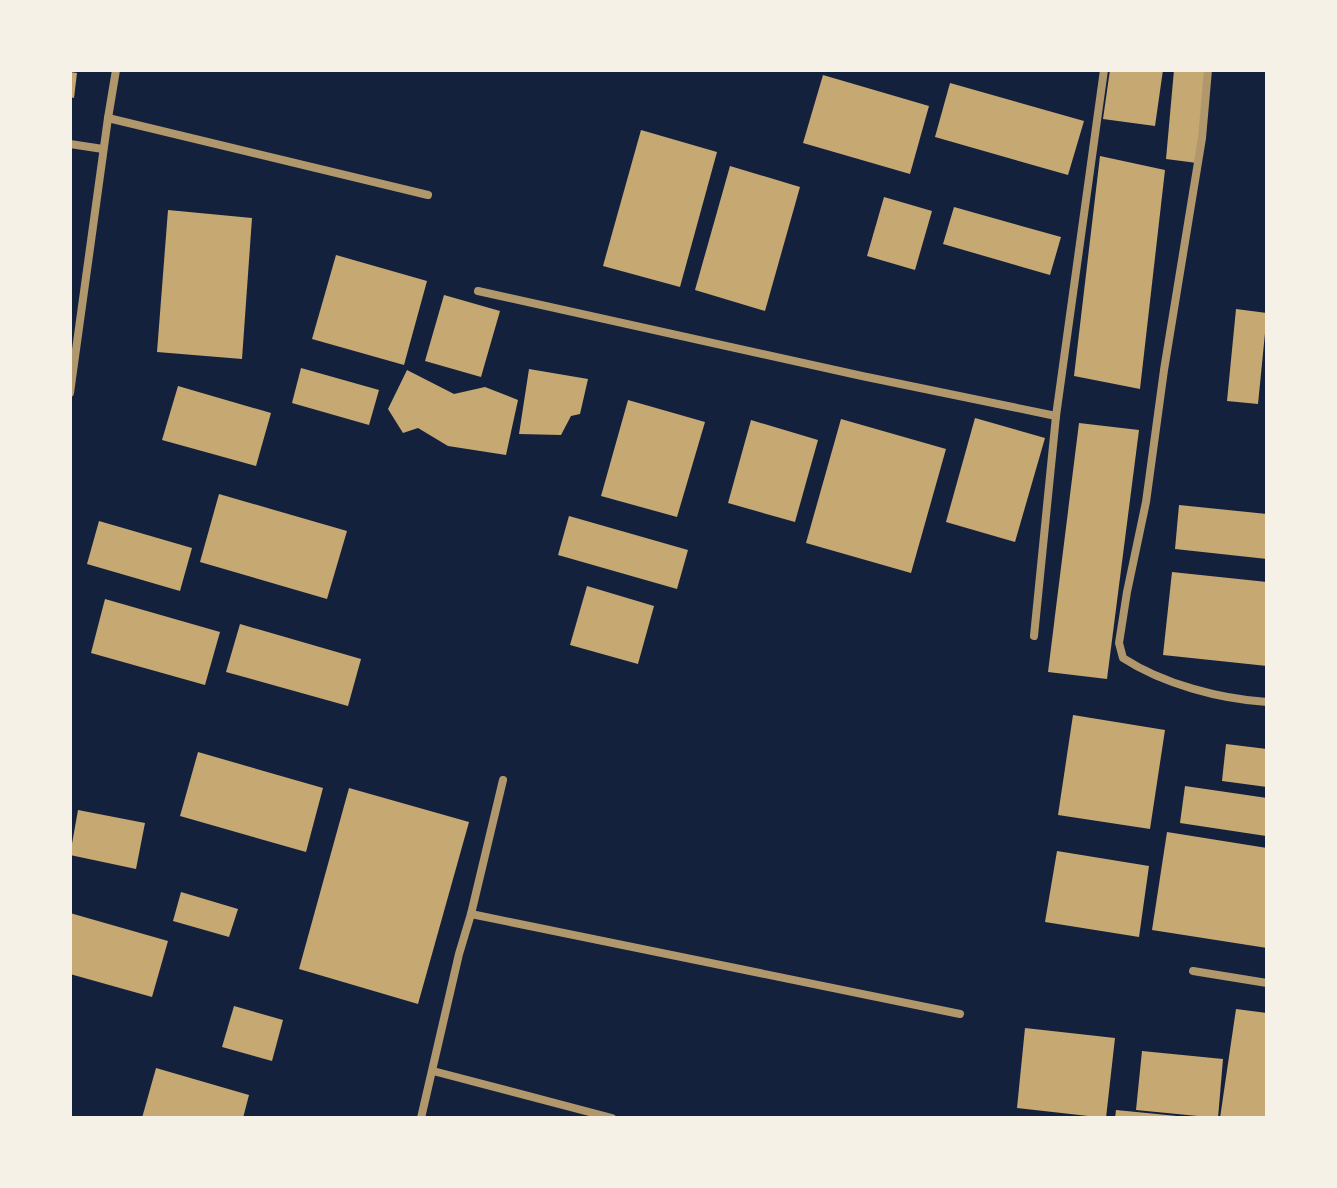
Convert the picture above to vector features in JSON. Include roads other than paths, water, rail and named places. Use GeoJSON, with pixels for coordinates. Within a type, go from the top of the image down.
{"type":"FeatureCollection","features":[{"type":"Feature","properties":{"kind":"street"},"geometry":{"type":"LineString","coordinates":[[70,393],[116,70]]}},
{"type":"Feature","properties":{"kind":"street"},"geometry":{"type":"LineString","coordinates":[[1034,636],[1056,416],[1104,70]]}},
{"type":"Feature","properties":{"kind":"street"},"geometry":{"type":"LineString","coordinates":[[1208,70],[1202,138],[1146,502],[1119,643],[1123,658],[1148,672],[1207,692],[1267,702]]}},
{"type":"Feature","properties":{"kind":"street"},"geometry":{"type":"LineString","coordinates":[[108,118],[428,195]]}},
{"type":"Feature","properties":{"kind":"street"},"geometry":{"type":"LineString","coordinates":[[70,144],[103,149]]}},
{"type":"Feature","properties":{"kind":"street"},"geometry":{"type":"LineString","coordinates":[[478,291],[1056,416]]}},
{"type":"Feature","properties":{"kind":"street"},"geometry":{"type":"LineString","coordinates":[[421,1118],[503,780]]}},
{"type":"Feature","properties":{"kind":"street"},"geometry":{"type":"LineString","coordinates":[[471,914],[960,1014]]}},
{"type":"Feature","properties":{"kind":"street"},"geometry":{"type":"LineString","coordinates":[[1193,971],[1267,983]]}},
{"type":"Feature","properties":{"kind":"street"},"geometry":{"type":"LineString","coordinates":[[433,1071],[612,1118]]}}]}
